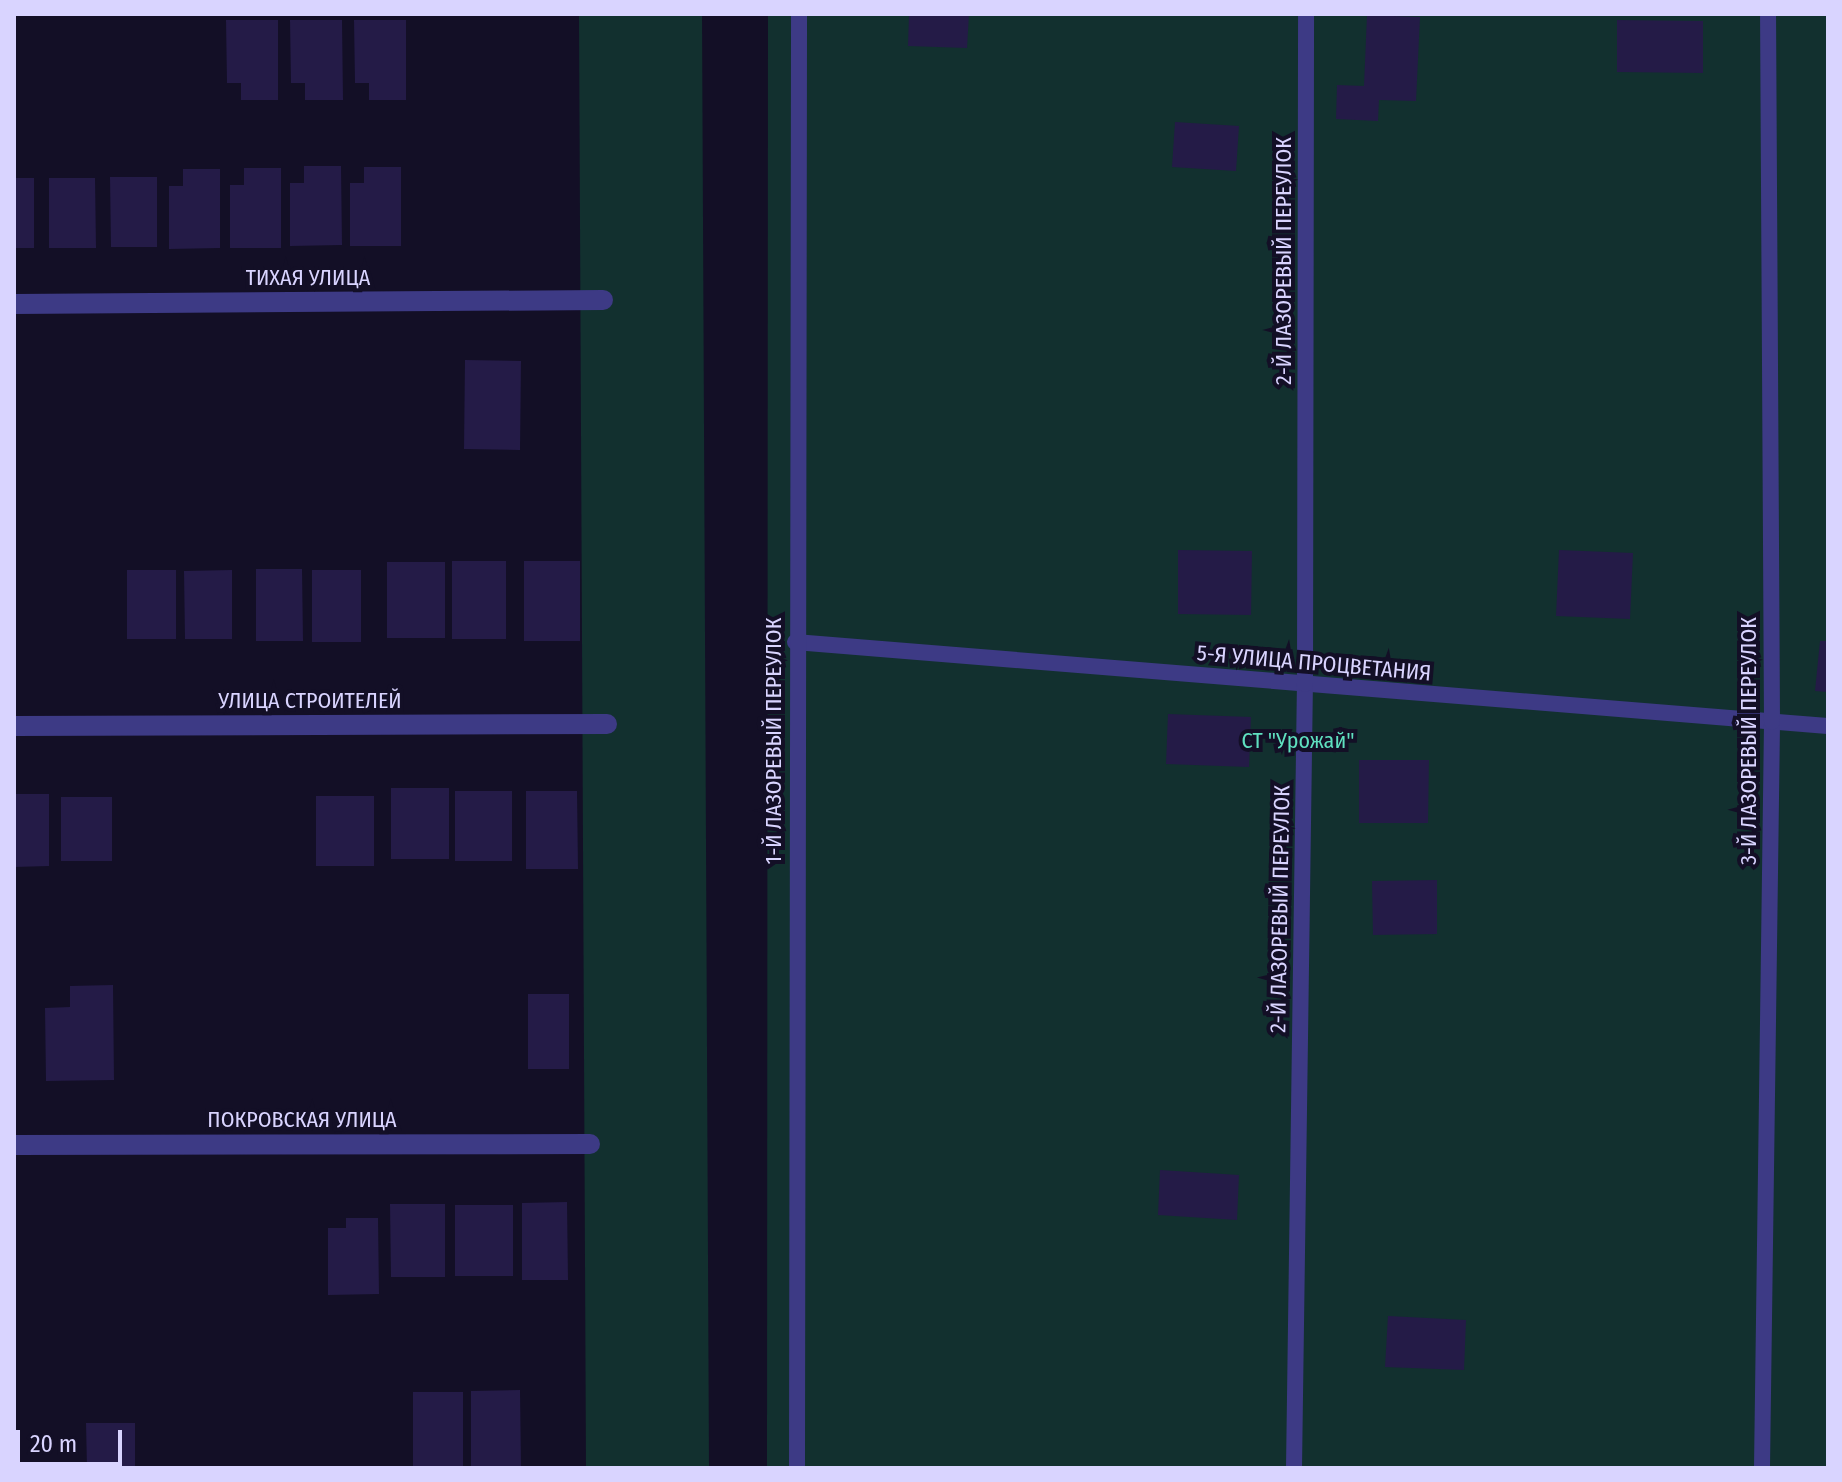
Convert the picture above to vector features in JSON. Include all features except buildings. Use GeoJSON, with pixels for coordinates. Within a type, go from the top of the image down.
{"type":"FeatureCollection","features":[{"type":"Feature","properties":{"kind":"street","name":"ТИХАЯ УЛИЦА"},"geometry":{"type":"LineString","coordinates":[[14,304],[603,300]]}},
{"type":"Feature","properties":{"kind":"street","name":"УЛИЦА СТРОИТЕЛЕЙ"},"geometry":{"type":"LineString","coordinates":[[14,726],[607,724]]}},
{"type":"Feature","properties":{"kind":"street","name":"ПОКРОВСКАЯ УЛИЦА"},"geometry":{"type":"LineString","coordinates":[[14,1145],[590,1144]]}},
{"type":"Feature","properties":{"kind":"lane","name":"1-Й ЛАЗОРЕВЫЙ ПЕРЕУЛОК"},"geometry":{"type":"LineString","coordinates":[[797,1468],[795,642],[799,14]]}},
{"type":"Feature","properties":{"kind":"lane","name":"2-Й ЛАЗОРЕВЫЙ ПЕРЕУЛОК"},"geometry":{"type":"LineString","coordinates":[[1294,1468],[1305,684],[1306,14]]}},
{"type":"Feature","properties":{"kind":"lane","name":"3-Й ЛАЗОРЕВЫЙ ПЕРЕУЛОК"},"geometry":{"type":"LineString","coordinates":[[1762,1468],[1772,722],[1768,14]]}},
{"type":"Feature","properties":{"kind":"lane","name":"5-Я УЛИЦА ПРОЦВЕТАНИЯ"},"geometry":{"type":"LineString","coordinates":[[795,642],[1828,726]]}},
{"type":"Feature","properties":{"kind":"green space"},"geometry":{"type":"Polygon","coordinates":[[[579,14],[702,14],[709,1468],[586,1468],[579,14]]]}},
{"type":"Feature","properties":{"kind":"green space","name":"СТ \"Урожай\""},"geometry":{"type":"Polygon","coordinates":[[[768,14],[1828,14],[1828,1468],[767,1468],[768,14]]]}}]}
